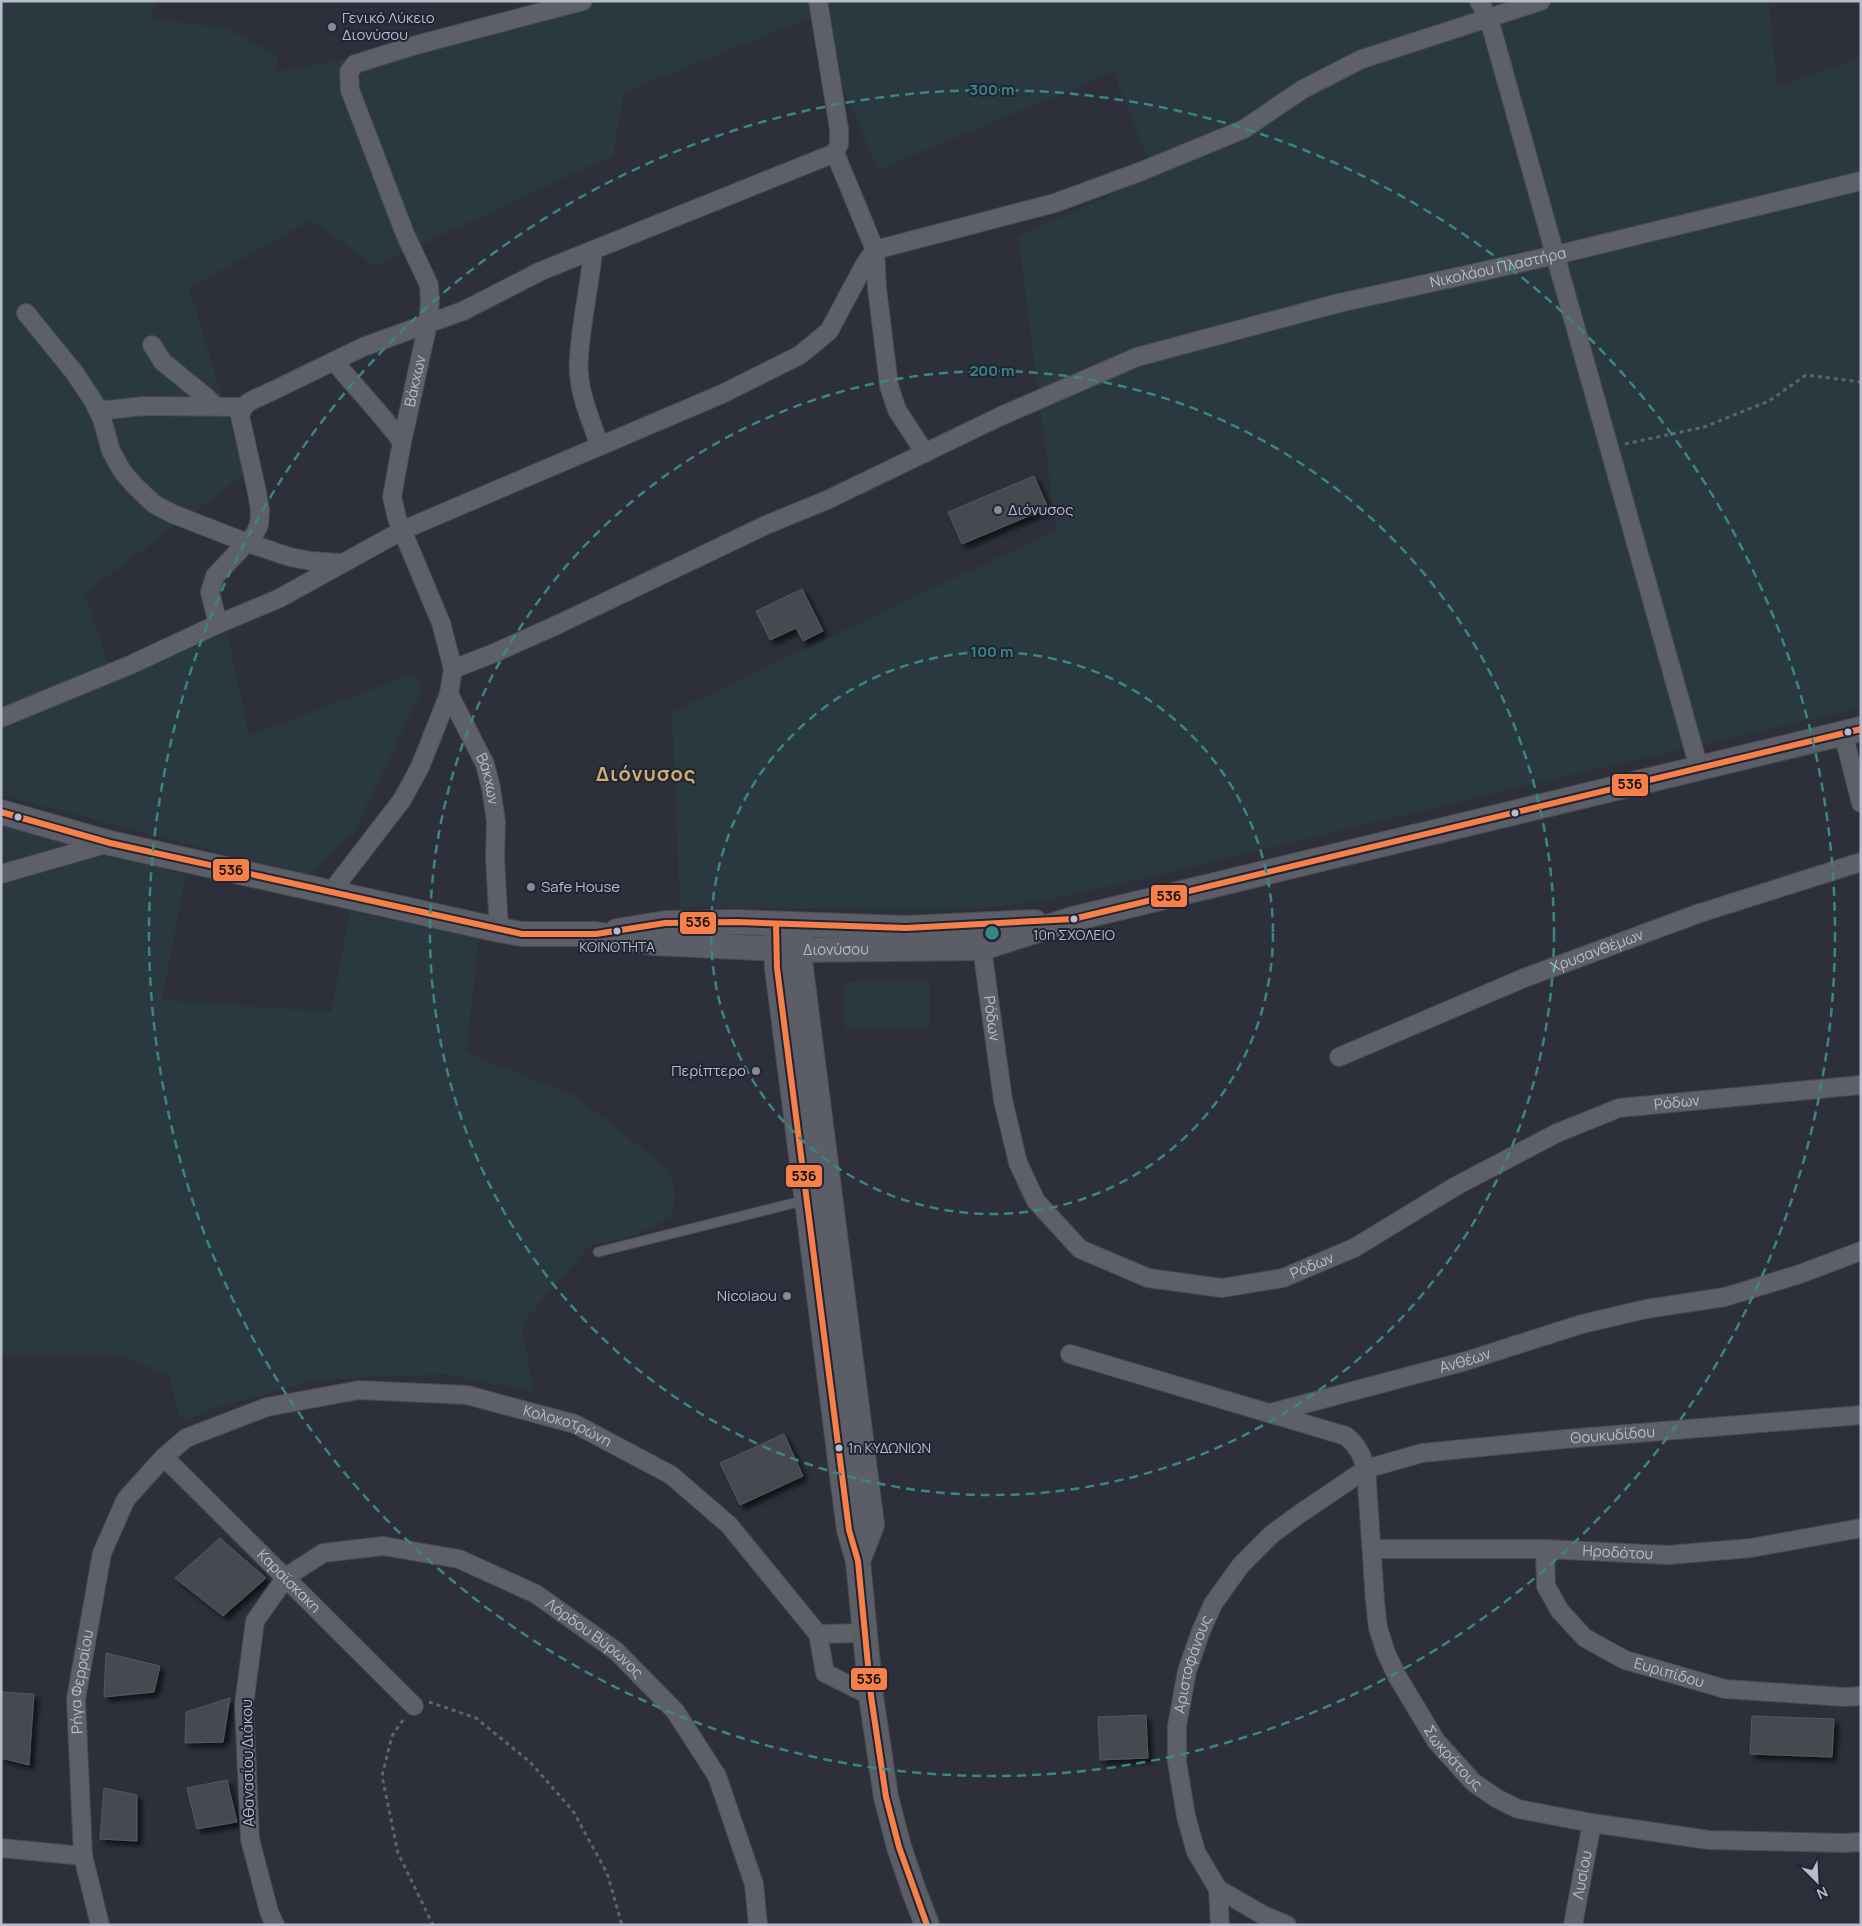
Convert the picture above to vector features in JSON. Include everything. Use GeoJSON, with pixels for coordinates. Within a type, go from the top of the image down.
{"type":"FeatureCollection","features":[{"type":"Feature","properties":{"kind":"main road","name":"Διονύσου"},"geometry":{"type":"LineString","coordinates":[[1,812],[110,843],[522,934],[596,934],[654,943],[799,950],[982,948],[1073,920],[1852,731]]}},
{"type":"Feature","properties":{"kind":"main road","name":"Διονύσου"},"geometry":{"type":"LineString","coordinates":[[596,934],[665,923],[906,928],[1073,920]]}},
{"type":"Feature","properties":{"kind":"main road"},"geometry":{"type":"LineString","coordinates":[[776,924],[776,949],[872,1525],[858,1561],[871,1696],[886,1797],[899,1847],[927,1925]]}},
{"type":"Feature","properties":{"kind":"main road"},"geometry":{"type":"LineString","coordinates":[[800,925],[799,950],[818,1198]]}},
{"type":"Feature","properties":{"kind":"street","name":"Βάκχων"},"geometry":{"type":"LineString","coordinates":[[499,930],[495,858],[496,822],[491,788],[485,764],[449,694],[453,669],[441,623],[397,518],[392,497],[428,323],[429,285],[405,234],[350,90],[349,72],[355,64],[416,45],[582,1]]}},
{"type":"Feature","properties":{"kind":"street"},"geometry":{"type":"LineString","coordinates":[[218,624],[210,592],[215,576],[245,542],[254,535],[259,525],[260,510],[240,416],[242,407],[248,401],[363,347],[463,311],[542,271],[835,153],[839,144],[839,129],[818,1]]}},
{"type":"Feature","properties":{"kind":"street"},"geometry":{"type":"LineString","coordinates":[[1479,1],[1489,19],[1699,768]]}},
{"type":"Feature","properties":{"kind":"street"},"geometry":{"type":"LineString","coordinates":[[1,718],[130,665],[218,624],[278,599],[403,530],[722,394],[800,355],[810,349],[829,331],[865,264],[875,250],[1056,203],[1142,171],[1244,129],[1303,89],[1362,59],[1541,1]]}},
{"type":"Feature","properties":{"kind":"street"},"geometry":{"type":"LineString","coordinates":[[835,153],[875,250],[876,288],[889,386],[897,410],[925,453]]}},
{"type":"Feature","properties":{"kind":"street","name":"Νικολάου Πλαστήρα"},"geometry":{"type":"LineString","coordinates":[[453,669],[559,624],[766,525],[827,500],[1001,416],[1137,357],[1339,304],[1556,255],[1861,181]]}},
{"type":"Feature","properties":{"kind":"street"},"geometry":{"type":"LineString","coordinates":[[593,250],[591,279],[578,358],[583,399],[600,446]]}},
{"type":"Feature","properties":{"kind":"street"},"geometry":{"type":"LineString","coordinates":[[26,313],[74,372],[97,409],[111,451],[122,470],[134,485],[154,504],[173,514],[290,557],[311,561],[341,563]]}},
{"type":"Feature","properties":{"kind":"street"},"geometry":{"type":"LineString","coordinates":[[152,345],[163,362],[215,406]]}},
{"type":"Feature","properties":{"kind":"street"},"geometry":{"type":"LineString","coordinates":[[334,361],[384,418],[402,442]]}},
{"type":"Feature","properties":{"kind":"street"},"geometry":{"type":"LineString","coordinates":[[97,409],[144,406],[242,407]]}},
{"type":"Feature","properties":{"kind":"street"},"geometry":{"type":"LineString","coordinates":[[330,892],[402,800],[420,767],[449,694]]}},
{"type":"Feature","properties":{"kind":"street"},"geometry":{"type":"LineString","coordinates":[[1852,731],[1861,803]]}},
{"type":"Feature","properties":{"kind":"street","name":"Διονύσου"},"geometry":{"type":"LineString","coordinates":[[1,874],[110,843]]}},
{"type":"Feature","properties":{"kind":"street","name":"Χρυσανθέμων"},"geometry":{"type":"LineString","coordinates":[[1339,1057],[1482,995],[1588,954],[1697,914],[1861,862]]}},
{"type":"Feature","properties":{"kind":"street","name":"Ρόδων"},"geometry":{"type":"LineString","coordinates":[[975,926],[982,948],[1003,1100],[1018,1163],[1036,1201],[1080,1249],[1148,1278],[1222,1288],[1283,1278],[1354,1248],[1456,1186],[1557,1133],[1619,1108],[1861,1085]]}},
{"type":"Feature","properties":{"kind":"street","name":"Ανθέων"},"geometry":{"type":"LineString","coordinates":[[1269,1413],[1466,1360],[1582,1324],[1646,1309],[1725,1297],[1800,1274],[1861,1250]]}},
{"type":"Feature","properties":{"kind":"street"},"geometry":{"type":"LineString","coordinates":[[1070,1354],[1269,1413]]}},
{"type":"Feature","properties":{"kind":"street","name":"Κολοκοτρώνη"},"geometry":{"type":"LineString","coordinates":[[164,1457],[186,1438],[267,1407],[359,1390],[467,1395],[575,1424],[671,1475],[729,1524],[818,1634],[825,1673],[871,1696]]}},
{"type":"Feature","properties":{"kind":"street","name":"Σωκράτους"},"geometry":{"type":"LineString","coordinates":[[1269,1413],[1346,1436],[1360,1451],[1366,1469],[1377,1619],[1386,1653],[1397,1676],[1436,1741],[1473,1782],[1507,1804],[1530,1812],[1592,1823],[1709,1840],[1844,1844],[1861,1842]]}},
{"type":"Feature","properties":{"kind":"street","name":"Θουκυδίδου"},"geometry":{"type":"LineString","coordinates":[[1366,1469],[1422,1454],[1565,1439],[1861,1415]]}},
{"type":"Feature","properties":{"kind":"street","name":"Καραϊσκακη"},"geometry":{"type":"LineString","coordinates":[[164,1457],[414,1706]]}},
{"type":"Feature","properties":{"kind":"street","name":"Ρήγα Φερραίου"},"geometry":{"type":"LineString","coordinates":[[100,1925],[83,1856],[76,1700],[102,1553],[126,1499],[164,1457]]}},
{"type":"Feature","properties":{"kind":"street","name":"Αριστοφάνους"},"geometry":{"type":"LineString","coordinates":[[1220,1925],[1218,1889],[1196,1852],[1190,1834],[1176,1762],[1178,1716],[1187,1671],[1213,1604],[1254,1551],[1298,1515],[1366,1469]]}},
{"type":"Feature","properties":{"kind":"street","name":"Ηροδότου"},"geometry":{"type":"LineString","coordinates":[[1372,1549],[1545,1549],[1668,1554],[1751,1548],[1861,1528]]}},
{"type":"Feature","properties":{"kind":"street","name":"Λόρδου Βύρωνος"},"geometry":{"type":"LineString","coordinates":[[286,1577],[323,1553],[383,1546],[459,1559],[536,1594],[616,1651],[675,1711],[717,1776],[754,1884],[758,1925]]}},
{"type":"Feature","properties":{"kind":"street","name":"Ευριπίδου"},"geometry":{"type":"LineString","coordinates":[[1545,1549],[1546,1586],[1560,1611],[1585,1638],[1625,1660],[1725,1688],[1844,1697],[1861,1696]]}},
{"type":"Feature","properties":{"kind":"street","name":"Αθανασίου Διάκου"},"geometry":{"type":"LineString","coordinates":[[275,1925],[268,1912],[250,1839],[244,1705],[255,1620],[286,1577]]}},
{"type":"Feature","properties":{"kind":"street"},"geometry":{"type":"LineString","coordinates":[[818,1634],[864,1633]]}},
{"type":"Feature","properties":{"kind":"street","name":"Λυσίου"},"geometry":{"type":"LineString","coordinates":[[1573,1925],[1592,1823]]}},
{"type":"Feature","properties":{"kind":"street"},"geometry":{"type":"LineString","coordinates":[[1,1848],[83,1856]]}},
{"type":"Feature","properties":{"kind":"street"},"geometry":{"type":"LineString","coordinates":[[1218,1889],[1262,1915],[1287,1925]]}},
{"type":"Feature","properties":{"kind":"lane"},"geometry":{"type":"LineString","coordinates":[[598,1252],[818,1198]]}},
{"type":"Feature","properties":{"kind":"path"},"geometry":{"type":"LineString","coordinates":[[1609,447],[1704,427],[1769,401],[1806,375],[1861,382]]}},
{"type":"Feature","properties":{"kind":"path"},"geometry":{"type":"LineString","coordinates":[[433,1925],[398,1853],[382,1776],[392,1736],[414,1706],[431,1701],[476,1718],[530,1762],[573,1811],[607,1873],[622,1925]]}},
{"type":"Feature","properties":{"kind":"shaded area"},"geometry":{"type":"Polygon","coordinates":[[[1,1],[159,1],[149,18],[227,28],[279,57],[275,72],[377,53],[563,1],[1769,1],[1777,87],[1857,59],[1861,71],[1861,708],[1540,782],[1154,876],[1051,899],[984,908],[943,910],[680,907],[672,712],[1056,530],[1018,236],[1155,175],[1113,72],[878,170],[813,17],[624,92],[613,155],[375,266],[311,220],[189,288],[245,474],[84,593],[116,679],[227,631],[249,736],[415,673],[423,689],[352,835],[306,875],[1,795],[1,1]]]}},
{"type":"Feature","properties":{"kind":"shaded area"},"geometry":{"type":"Polygon","coordinates":[[[1,824],[186,875],[162,1000],[331,1012],[350,911],[479,939],[466,1053],[573,1095],[669,1171],[675,1193],[672,1216],[634,1236],[589,1246],[521,1325],[534,1391],[445,1374],[313,1380],[199,1413],[188,1422],[179,1415],[169,1376],[123,1356],[1,1354],[1,824]]]}},
{"type":"Feature","properties":{"kind":"shaded area"},"geometry":{"type":"Polygon","coordinates":[[[929,980],[930,1028],[845,1029],[844,982],[929,980]]]}},
{"type":"Feature","properties":{"kind":"building","name":"Διόνυσος"},"geometry":{"type":"Polygon","coordinates":[[[1034,476],[1048,508],[962,544],[948,512],[1034,476]]]}},
{"type":"Feature","properties":{"kind":"building"},"geometry":{"type":"Polygon","coordinates":[[[802,589],[823,631],[803,641],[796,628],[770,640],[756,611],[802,589]]]}},
{"type":"Feature","properties":{"kind":"building"},"geometry":{"type":"Polygon","coordinates":[[[784,1434],[803,1476],[740,1505],[720,1463],[784,1434]]]}},
{"type":"Feature","properties":{"kind":"building"},"geometry":{"type":"Polygon","coordinates":[[[220,1538],[266,1578],[223,1616],[175,1578],[220,1538]]]}},
{"type":"Feature","properties":{"kind":"building"},"geometry":{"type":"Polygon","coordinates":[[[106,1653],[160,1666],[154,1692],[104,1697],[106,1653]]]}},
{"type":"Feature","properties":{"kind":"building"},"geometry":{"type":"Polygon","coordinates":[[[1,1692],[34,1694],[29,1765],[1,1758],[1,1692]]]}},
{"type":"Feature","properties":{"kind":"building"},"geometry":{"type":"Polygon","coordinates":[[[230,1698],[223,1742],[185,1743],[186,1712],[230,1698]]]}},
{"type":"Feature","properties":{"kind":"building"},"geometry":{"type":"Polygon","coordinates":[[[1146,1715],[1148,1758],[1100,1760],[1098,1717],[1146,1715]]]}},
{"type":"Feature","properties":{"kind":"building"},"geometry":{"type":"Polygon","coordinates":[[[1752,1716],[1834,1719],[1832,1757],[1750,1754],[1752,1716]]]}},
{"type":"Feature","properties":{"kind":"building"},"geometry":{"type":"Polygon","coordinates":[[[227,1780],[237,1822],[197,1829],[187,1788],[227,1780]]]}},
{"type":"Feature","properties":{"kind":"building"},"geometry":{"type":"Polygon","coordinates":[[[104,1788],[137,1795],[137,1841],[100,1839],[104,1788]]]}},
{"type":"Feature","properties":{"kind":"transit line","name":"536"},"geometry":{"type":"LineString","coordinates":[[1,812],[110,843],[522,934],[596,934],[665,923],[737,922],[906,928],[1073,919],[1861,729]]}},
{"type":"Feature","properties":{"kind":"transit line","name":"536"},"geometry":{"type":"LineString","coordinates":[[776,924],[777,968],[849,1530],[858,1561],[871,1696],[886,1797],[899,1847],[927,1925]]}},
{"type":"Feature","properties":{"kind":"place","name":"Γενικό Λύκειο Διονύσου"},"geometry":{"type":"Point","coordinates":[332,27]}},
{"type":"Feature","properties":{"kind":"place","name":"Διόνυσος"},"geometry":{"type":"Point","coordinates":[998,510]}},
{"type":"Feature","properties":{"kind":"place","name":"Safe House"},"geometry":{"type":"Point","coordinates":[531,887]}},
{"type":"Feature","properties":{"kind":"place","name":"10η ΣΧΟΛΕΙΟ"},"geometry":{"type":"Point","coordinates":[1074,919]}},
{"type":"Feature","properties":{"kind":"place","name":"ΚΟΙΝΟΤΗΤΑ"},"geometry":{"type":"Point","coordinates":[617,931]}},
{"type":"Feature","properties":{"kind":"place","name":"Περίπτερο"},"geometry":{"type":"Point","coordinates":[756,1071]}},
{"type":"Feature","properties":{"kind":"place","name":"Nicolaou"},"geometry":{"type":"Point","coordinates":[787,1296]}},
{"type":"Feature","properties":{"kind":"place","name":"1η ΚΥΔΩΝΙΩΝ"},"geometry":{"type":"Point","coordinates":[839,1448]}},
{"type":"Feature","properties":{"kind":"district","name":"Διόνυσος"},"geometry":{"type":"Point","coordinates":[646,774]}}]}
